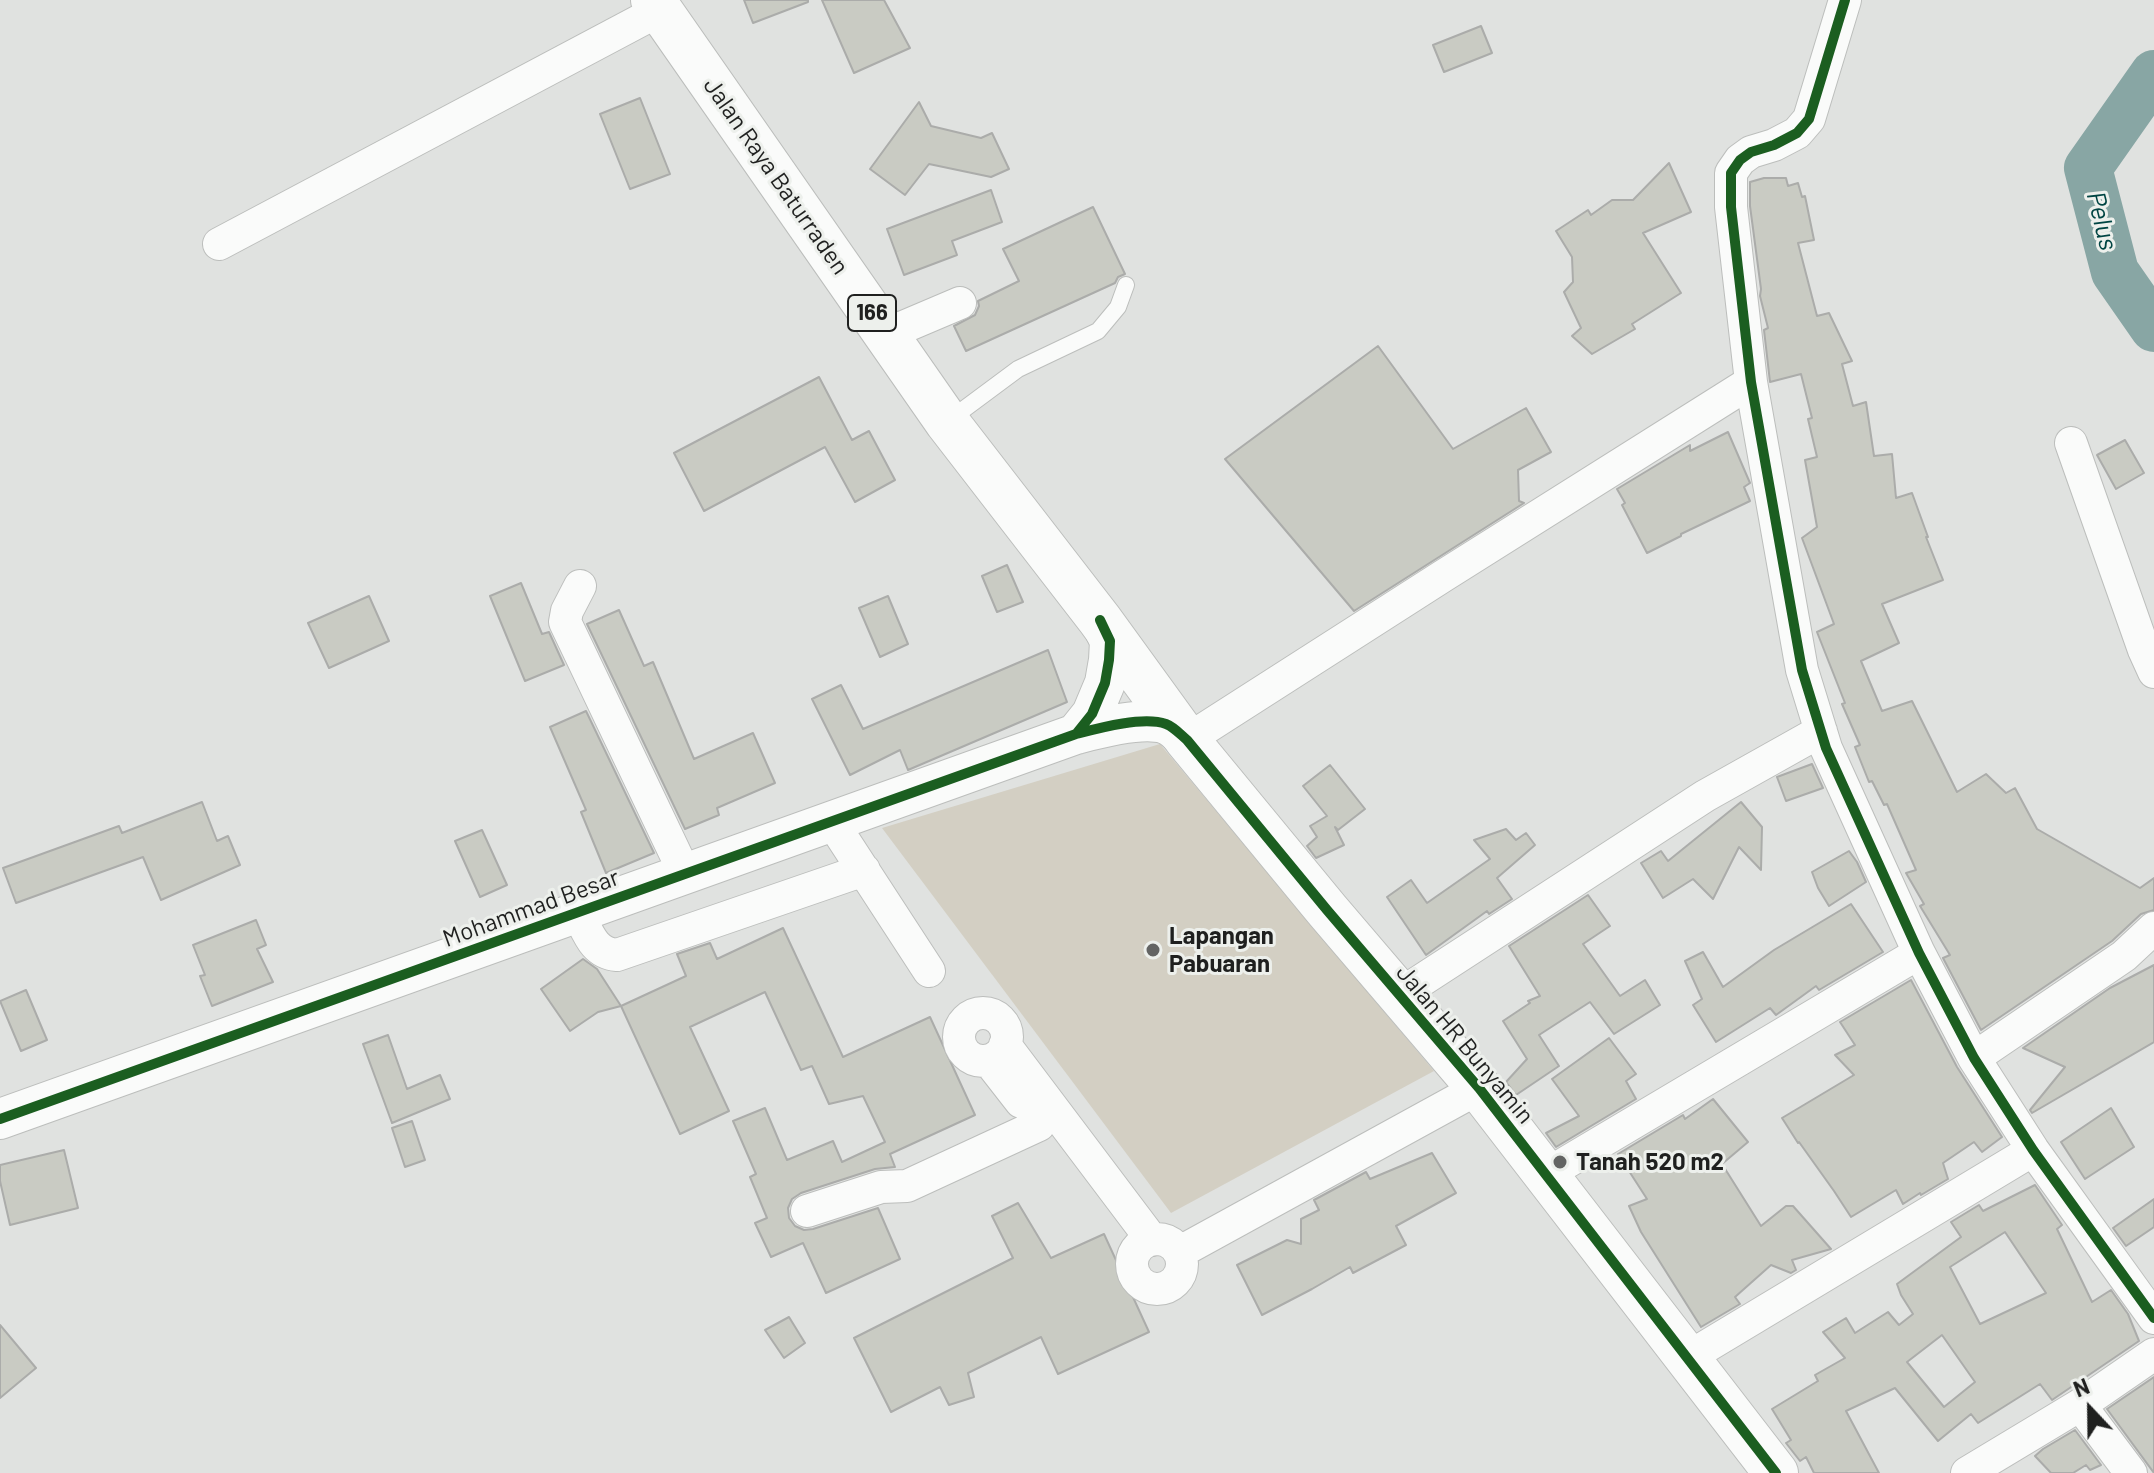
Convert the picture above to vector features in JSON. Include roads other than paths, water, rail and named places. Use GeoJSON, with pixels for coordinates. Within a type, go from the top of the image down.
{"type":"FeatureCollection","features":[{"type":"Feature","properties":{"kind":"main road","name":"Jalan Raya Baturraden"},"geometry":{"type":"LineString","coordinates":[[657,5],[947,422],[1100,620],[1187,740]]}},
{"type":"Feature","properties":{"kind":"main road","name":"Jalan HR Bunyamin"},"geometry":{"type":"LineString","coordinates":[[1187,740],[1479,1088],[1776,1473]]}},
{"type":"Feature","properties":{"kind":"street"},"geometry":{"type":"LineString","coordinates":[[1845,0],[1809,119],[1797,133],[1751,152],[1740,160],[1731,173],[1731,207],[1751,382],[1802,670],[1832,762],[1919,953],[1974,1058],[2033,1150],[2154,1318]]}},
{"type":"Feature","properties":{"kind":"street"},"geometry":{"type":"LineString","coordinates":[[219,244],[657,5]]}},
{"type":"Feature","properties":{"kind":"street"},"geometry":{"type":"LineString","coordinates":[[887,334],[960,303]]}},
{"type":"Feature","properties":{"kind":"street"},"geometry":{"type":"LineString","coordinates":[[1187,740],[1751,382]]}},
{"type":"Feature","properties":{"kind":"street"},"geometry":{"type":"LineString","coordinates":[[2071,443],[2154,672]]}},
{"type":"Feature","properties":{"kind":"street"},"geometry":{"type":"LineString","coordinates":[[580,586],[565,622],[685,874]]}},
{"type":"Feature","properties":{"kind":"street","name":"Jalan Raya Baturraden"},"geometry":{"type":"LineString","coordinates":[[1076,734],[1092,714],[1105,683],[1110,641],[1100,620]]}},
{"type":"Feature","properties":{"kind":"street","name":"Jalan HR Bunyamin"},"geometry":{"type":"LineString","coordinates":[[1076,734],[1114,725],[1146,722],[1167,725],[1187,740]]}},
{"type":"Feature","properties":{"kind":"street"},"geometry":{"type":"LineString","coordinates":[[1399,995],[1705,796],[1821,731]]}},
{"type":"Feature","properties":{"kind":"street","name":"Mohammad Besar"},"geometry":{"type":"LineString","coordinates":[[0,1119],[1076,734]]}},
{"type":"Feature","properties":{"kind":"street"},"geometry":{"type":"LineString","coordinates":[[832,822],[929,971]]}},
{"type":"Feature","properties":{"kind":"street"},"geometry":{"type":"LineString","coordinates":[[578,913],[599,949],[606,954],[617,955],[864,870]]}},
{"type":"Feature","properties":{"kind":"street"},"geometry":{"type":"LineString","coordinates":[[1974,1058],[2124,956],[2154,928]]}},
{"type":"Feature","properties":{"kind":"street"},"geometry":{"type":"LineString","coordinates":[[1547,1174],[1919,953]]}},
{"type":"Feature","properties":{"kind":"street"},"geometry":{"type":"LineString","coordinates":[[997,1053],[1156,1247],[1039,1125],[997,1053]]}},
{"type":"Feature","properties":{"kind":"street"},"geometry":{"type":"LineString","coordinates":[[1156,1247],[1479,1088]]}},
{"type":"Feature","properties":{"kind":"street"},"geometry":{"type":"LineString","coordinates":[[807,1211],[881,1187],[907,1186],[1039,1125]]}},
{"type":"Feature","properties":{"kind":"street"},"geometry":{"type":"LineString","coordinates":[[1687,1358],[2033,1150]]}},
{"type":"Feature","properties":{"kind":"street"},"geometry":{"type":"LineString","coordinates":[[1967,1473],[2080,1405],[2154,1354]]}},
{"type":"Feature","properties":{"kind":"street"},"geometry":{"type":"LineString","coordinates":[[2080,1405],[2131,1473]]}},
{"type":"Feature","properties":{"kind":"lane"},"geometry":{"type":"LineString","coordinates":[[947,422],[1018,369],[1098,331],[1118,307],[1126,285]]}},
{"type":"Feature","properties":{"kind":"waterway","name":"Pelus"},"geometry":{"type":"LineString","coordinates":[[2154,74],[2088,168],[2115,272],[2154,328]]}},
{"type":"Feature","properties":{"kind":"place","name":"Lapangan Pabuaran"},"geometry":{"type":"Point","coordinates":[1153,950]}},
{"type":"Feature","properties":{"kind":"place","name":"Tanah 520 m2"},"geometry":{"type":"Point","coordinates":[1560,1162]}}]}
